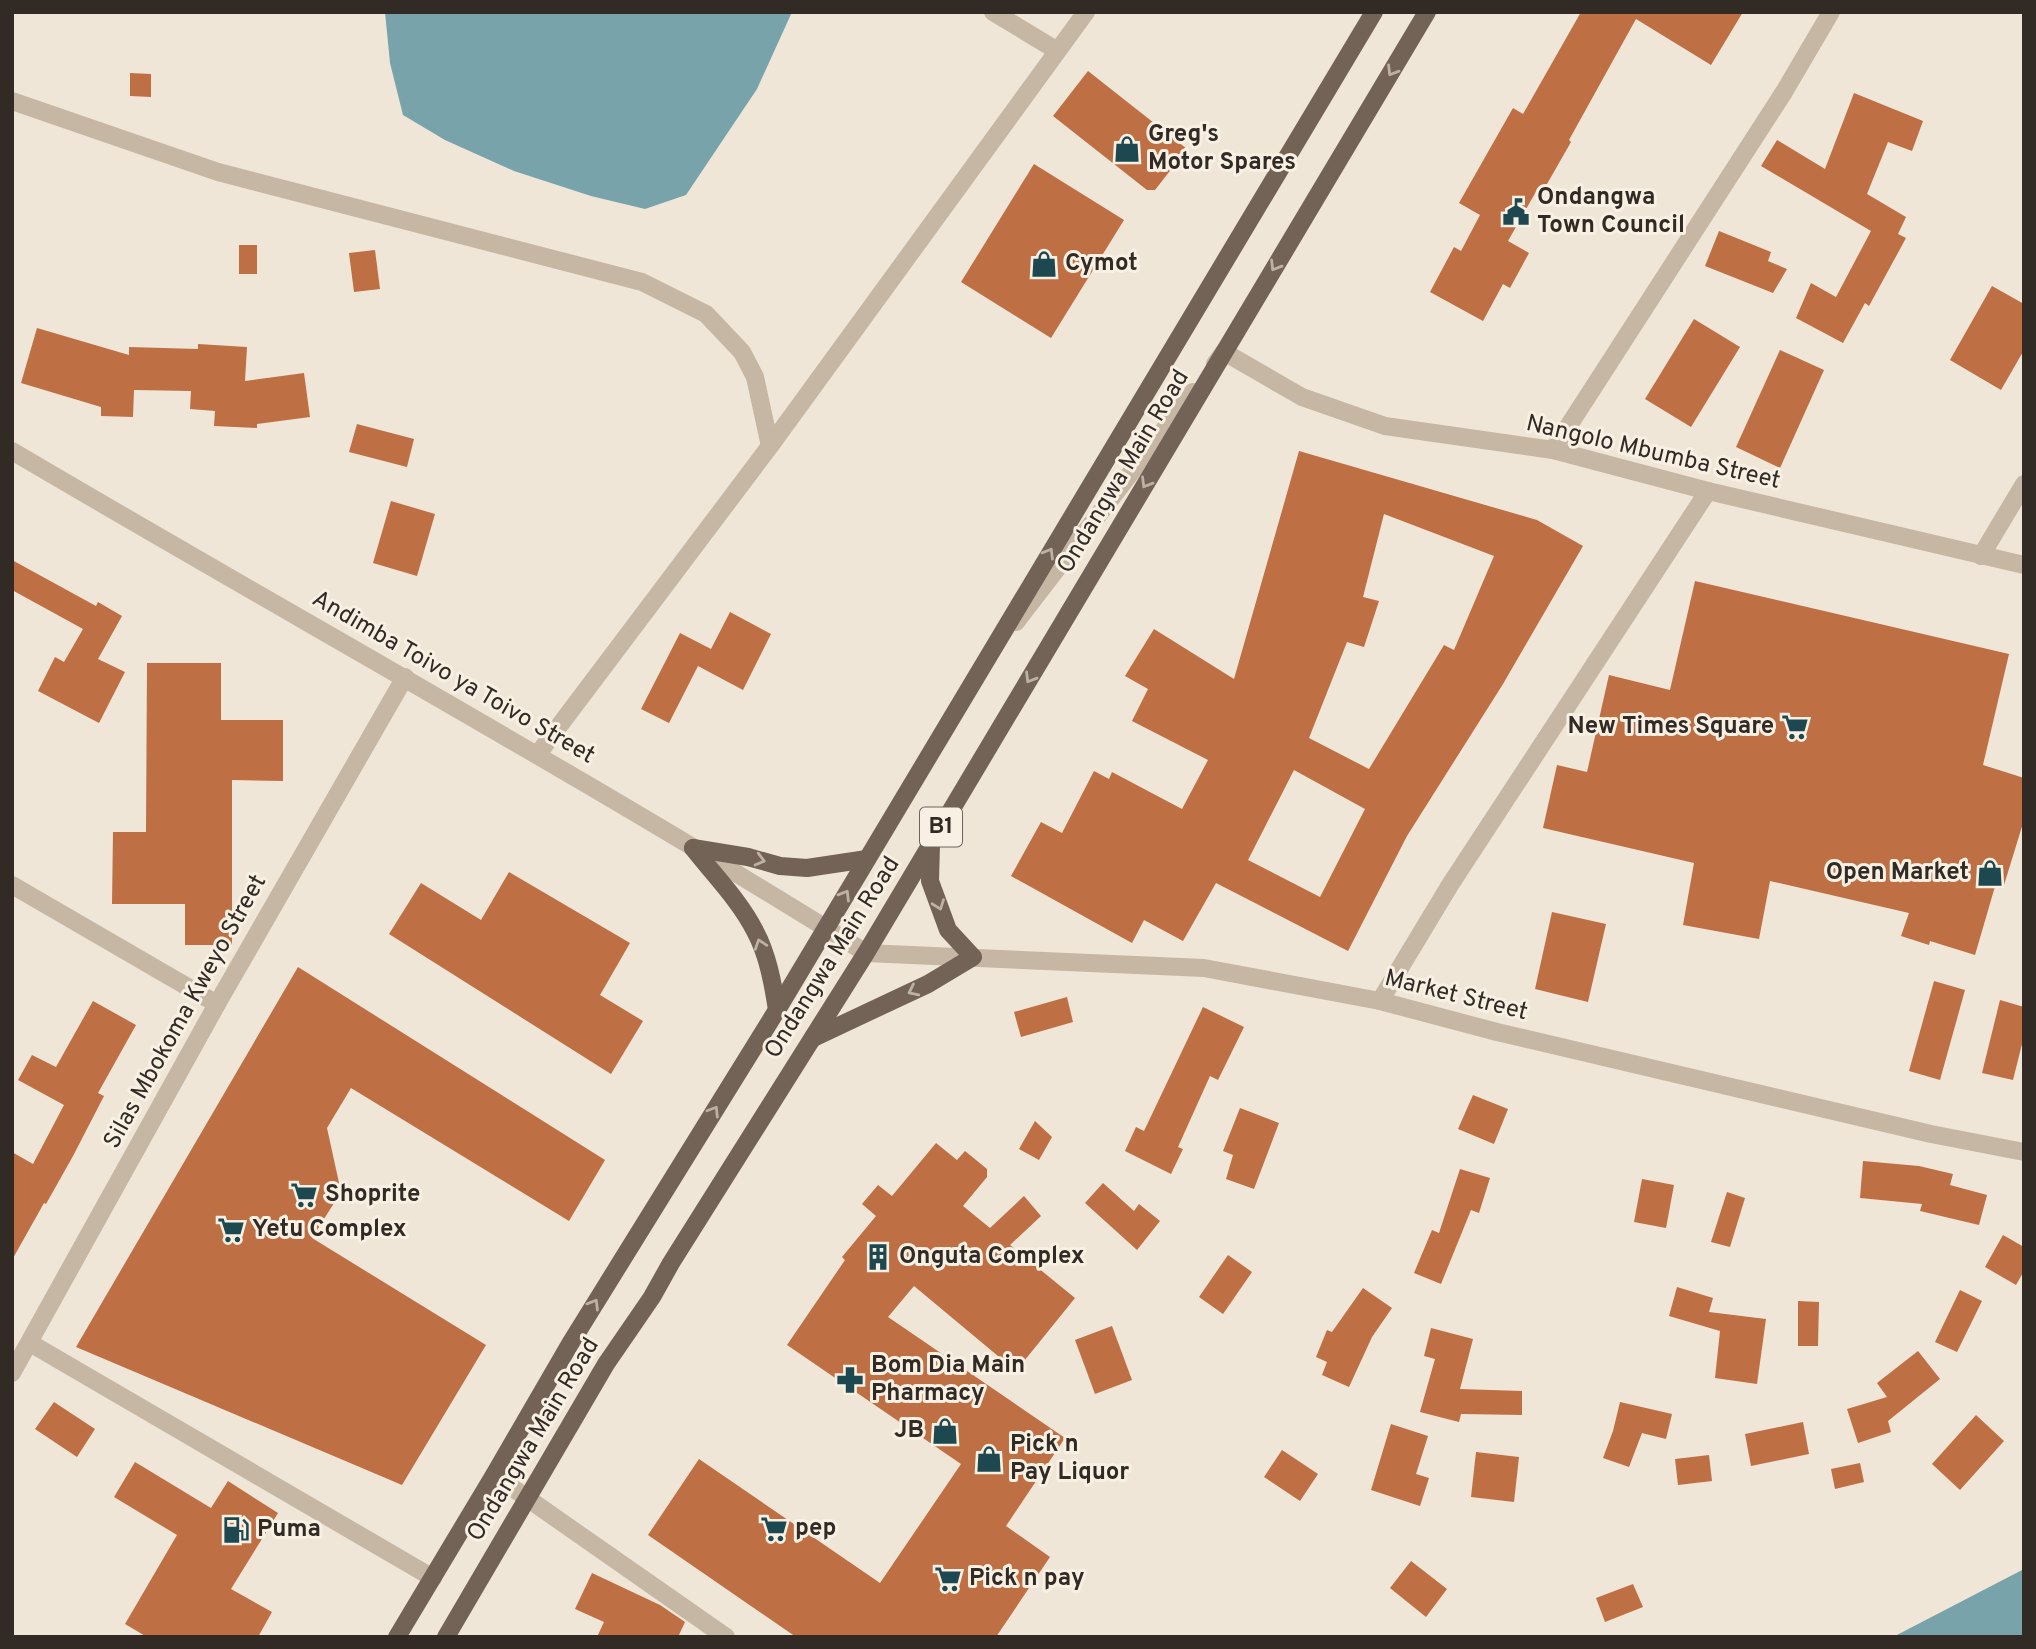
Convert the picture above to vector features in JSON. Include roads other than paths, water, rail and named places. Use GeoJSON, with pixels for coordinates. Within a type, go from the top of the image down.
{"type":"FeatureCollection","features":[{"type":"Feature","properties":{"kind":"main road","name":"Ondangwa Main Road"},"geometry":{"type":"LineString","coordinates":[[397,1637],[589,1311],[777,1010],[1374,12]]}},
{"type":"Feature","properties":{"kind":"main road","name":"Ondangwa Main Road"},"geometry":{"type":"LineString","coordinates":[[446,1637],[606,1364],[652,1297],[866,953],[1427,12]]}},
{"type":"Feature","properties":{"kind":"main road"},"geometry":{"type":"LineString","coordinates":[[813,1038],[928,984],[973,957],[948,930],[930,881],[931,844]]}},
{"type":"Feature","properties":{"kind":"main road"},"geometry":{"type":"LineString","coordinates":[[693,848],[748,857],[780,866],[807,868],[867,859]]}},
{"type":"Feature","properties":{"kind":"main road"},"geometry":{"type":"LineString","coordinates":[[693,848],[756,932],[771,976],[777,1010]]}},
{"type":"Feature","properties":{"kind":"street"},"geometry":{"type":"LineString","coordinates":[[993,12],[1056,50]]}},
{"type":"Feature","properties":{"kind":"street"},"geometry":{"type":"LineString","coordinates":[[538,754],[769,446],[1086,12]]}},
{"type":"Feature","properties":{"kind":"street"},"geometry":{"type":"LineString","coordinates":[[1553,450],[1784,92],[1831,12]]}},
{"type":"Feature","properties":{"kind":"street"},"geometry":{"type":"LineString","coordinates":[[12,100],[218,172],[642,282],[706,314],[742,352],[755,377],[769,446]]}},
{"type":"Feature","properties":{"kind":"street"},"geometry":{"type":"LineString","coordinates":[[978,672],[1224,352]]}},
{"type":"Feature","properties":{"kind":"street","name":"Nangolo Mbumba Street"},"geometry":{"type":"LineString","coordinates":[[1224,352],[1302,397],[1385,426],[1553,450],[1708,491],[2024,565]]}},
{"type":"Feature","properties":{"kind":"street","name":"Andimba Toivo ya Toivo Street"},"geometry":{"type":"LineString","coordinates":[[12,451],[538,754],[866,953]]}},
{"type":"Feature","properties":{"kind":"street"},"geometry":{"type":"LineString","coordinates":[[1981,556],[2024,484]]}},
{"type":"Feature","properties":{"kind":"street"},"geometry":{"type":"LineString","coordinates":[[1380,1001],[1450,885],[1708,491]]}},
{"type":"Feature","properties":{"kind":"street","name":"Silas Mbokoma Kweyo Street"},"geometry":{"type":"LineString","coordinates":[[12,1373],[216,1004],[405,677]]}},
{"type":"Feature","properties":{"kind":"street"},"geometry":{"type":"LineString","coordinates":[[12,884],[216,1004]]}},
{"type":"Feature","properties":{"kind":"street","name":"Market Street"},"geometry":{"type":"LineString","coordinates":[[866,953],[1203,968],[1380,1001],[1497,1032],[1877,1121],[2024,1152]]}},
{"type":"Feature","properties":{"kind":"street"},"geometry":{"type":"LineString","coordinates":[[30,1343],[433,1578]]}},
{"type":"Feature","properties":{"kind":"street"},"geometry":{"type":"LineString","coordinates":[[494,1475],[726,1637]]}},
{"type":"Feature","properties":{"kind":"water"},"geometry":{"type":"Polygon","coordinates":[[[385,12],[792,12],[757,89],[686,195],[645,209],[591,196],[514,171],[445,140],[403,115],[390,63],[385,12]]]}},
{"type":"Feature","properties":{"kind":"water"},"geometry":{"type":"Polygon","coordinates":[[[2024,1569],[2024,1637],[1893,1637],[2024,1569]]]}},
{"type":"Feature","properties":{"kind":"place","name":"Greg's Motor Spares"},"geometry":{"type":"Point","coordinates":[1127,149]}},
{"type":"Feature","properties":{"kind":"place","name":"Ondangwa Town Council"},"geometry":{"type":"Point","coordinates":[1516,212]}},
{"type":"Feature","properties":{"kind":"place","name":"Cymot"},"geometry":{"type":"Point","coordinates":[1044,264]}},
{"type":"Feature","properties":{"kind":"place","name":"New Times Square"},"geometry":{"type":"Point","coordinates":[1795,727]}},
{"type":"Feature","properties":{"kind":"place","name":"Open Market"},"geometry":{"type":"Point","coordinates":[1990,873]}},
{"type":"Feature","properties":{"kind":"place","name":"Shoprite"},"geometry":{"type":"Point","coordinates":[304,1195]}},
{"type":"Feature","properties":{"kind":"place","name":"Yetu Complex"},"geometry":{"type":"Point","coordinates":[231,1230]}},
{"type":"Feature","properties":{"kind":"place","name":"Onguta Complex"},"geometry":{"type":"Point","coordinates":[878,1257]}},
{"type":"Feature","properties":{"kind":"place","name":"Bom Dia Main Pharmacy"},"geometry":{"type":"Point","coordinates":[850,1380]}},
{"type":"Feature","properties":{"kind":"place","name":"JB"},"geometry":{"type":"Point","coordinates":[945,1431]}},
{"type":"Feature","properties":{"kind":"place","name":"Pick n Pay Liquor"},"geometry":{"type":"Point","coordinates":[989,1459]}},
{"type":"Feature","properties":{"kind":"place","name":"pep"},"geometry":{"type":"Point","coordinates":[774,1529]}},
{"type":"Feature","properties":{"kind":"place","name":"Puma"},"geometry":{"type":"Point","coordinates":[236,1530]}},
{"type":"Feature","properties":{"kind":"place","name":"Pick n pay"},"geometry":{"type":"Point","coordinates":[948,1579]}}]}
